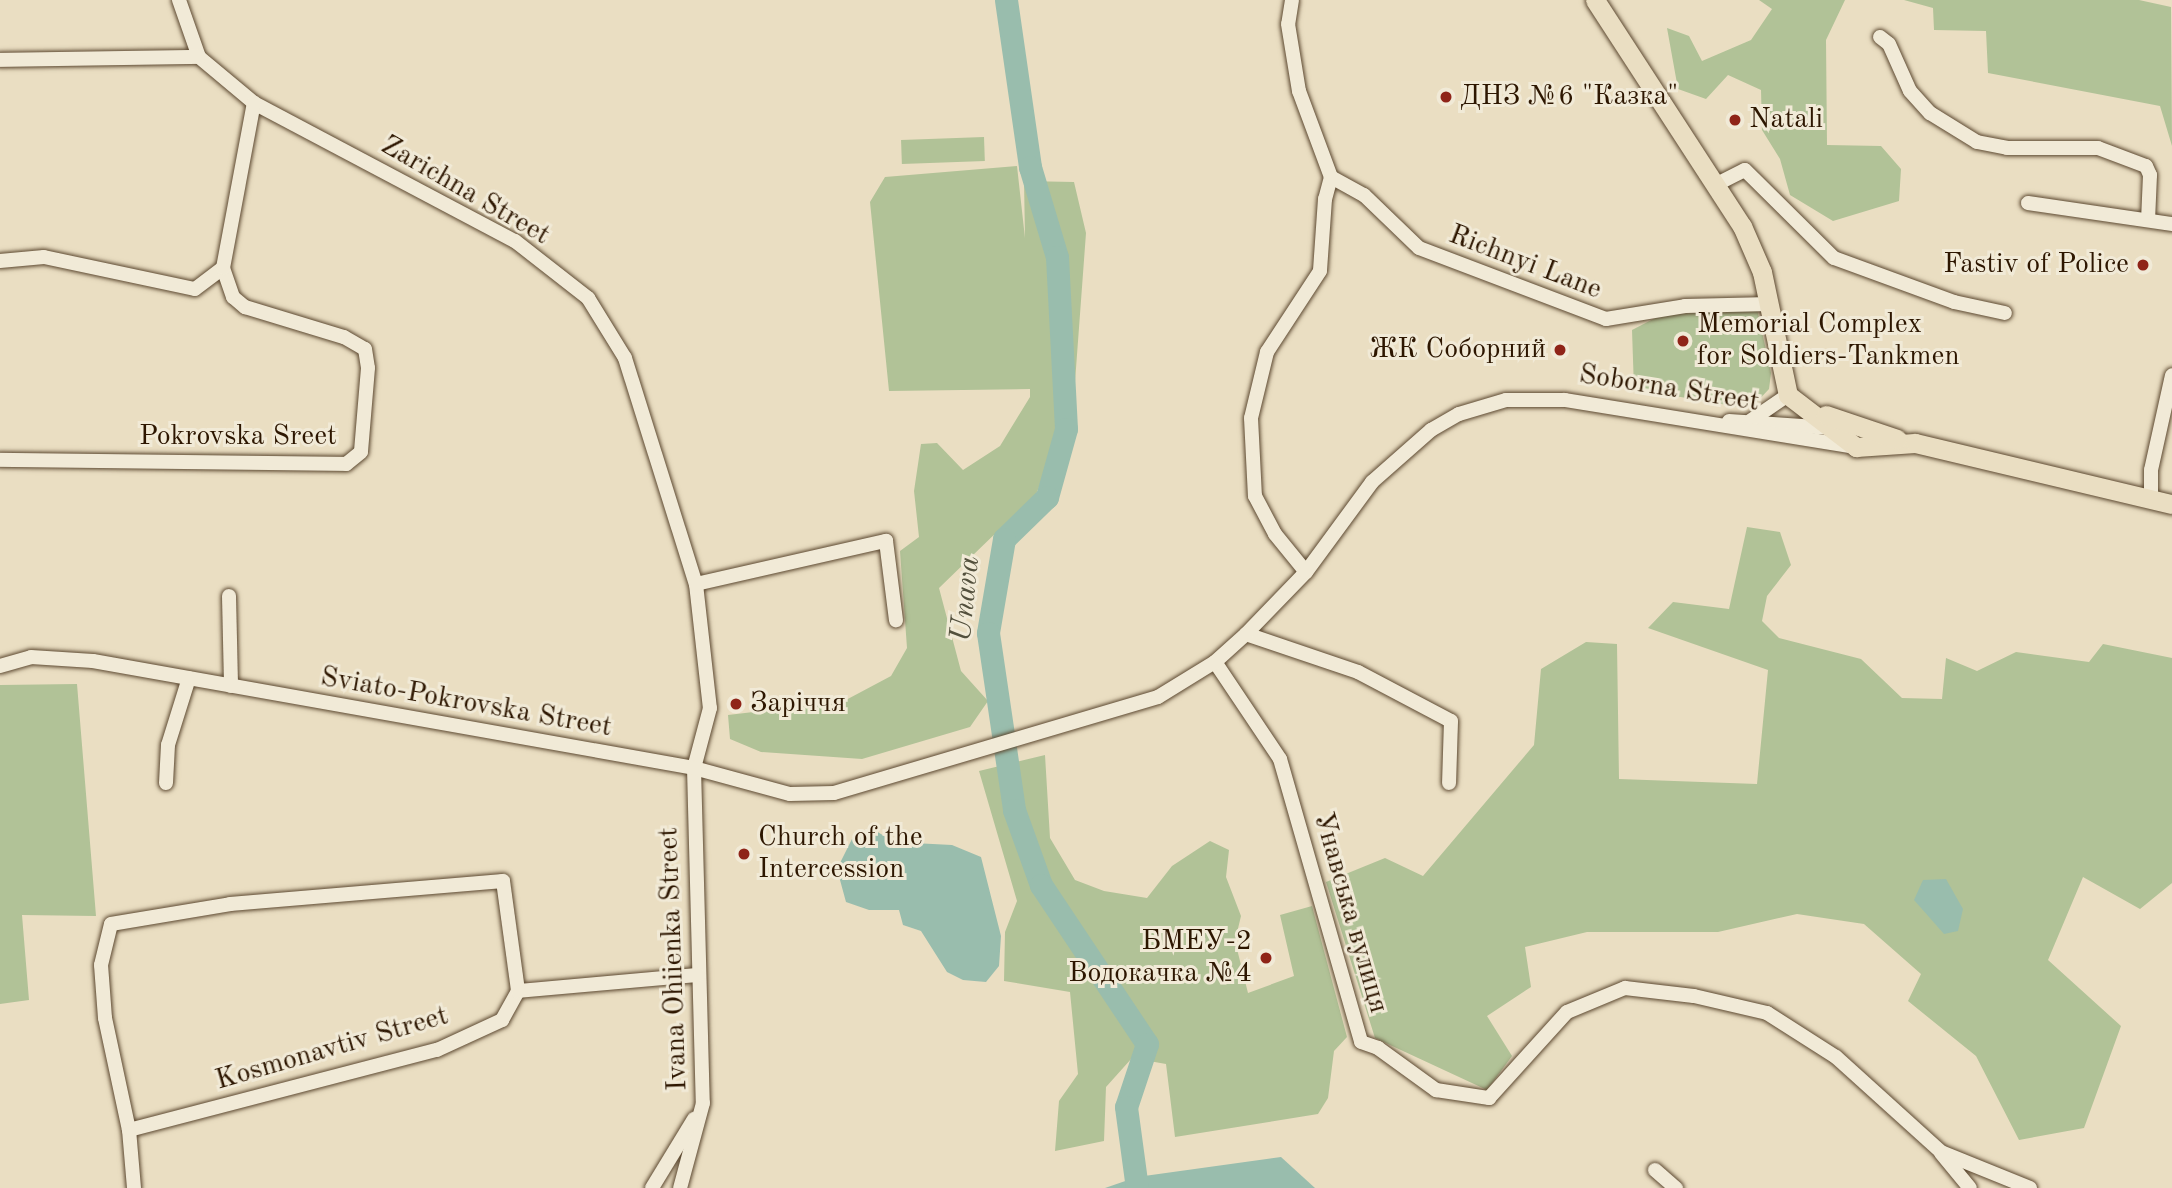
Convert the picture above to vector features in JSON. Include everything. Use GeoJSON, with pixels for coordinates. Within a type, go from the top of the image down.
{"type":"FeatureCollection","features":[{"type":"Feature","properties":{"kind":"main road"},"geometry":{"type":"LineString","coordinates":[[1595,0],[1717,184],[1747,237],[1770,304],[1786,373],[1788,395],[1828,424],[1861,439]]}},
{"type":"Feature","properties":{"kind":"main road"},"geometry":{"type":"LineString","coordinates":[[1786,373],[1828,424]]}},
{"type":"Feature","properties":{"kind":"main road","name":"Soborna Street"},"geometry":{"type":"LineString","coordinates":[[1861,439],[1915,443],[2172,504]]}},
{"type":"Feature","properties":{"kind":"street"},"geometry":{"type":"LineString","coordinates":[[0,60],[199,57],[179,0]]}},
{"type":"Feature","properties":{"kind":"street"},"geometry":{"type":"LineString","coordinates":[[1292,0],[1288,24],[1299,91],[1331,177],[1325,200],[1320,271],[1267,352],[1251,418],[1255,496],[1275,534],[1306,572]]}},
{"type":"Feature","properties":{"kind":"street"},"geometry":{"type":"LineString","coordinates":[[1880,37],[1889,44],[1910,91],[1930,113],[1976,142],[2007,148],[2098,148],[2146,166],[2150,175],[2148,220]]}},
{"type":"Feature","properties":{"kind":"street","name":"Zarichna Street"},"geometry":{"type":"LineString","coordinates":[[199,57],[254,103],[514,241],[588,298],[625,358],[696,584],[710,708],[694,768]]}},
{"type":"Feature","properties":{"kind":"street"},"geometry":{"type":"LineString","coordinates":[[0,261],[44,257],[195,289],[223,268],[254,103]]}},
{"type":"Feature","properties":{"kind":"street"},"geometry":{"type":"LineString","coordinates":[[1717,184],[1745,170],[1833,258],[1954,302],[2005,313]]}},
{"type":"Feature","properties":{"kind":"street","name":"Richnyi Lane"},"geometry":{"type":"LineString","coordinates":[[1331,177],[1364,195],[1419,248],[1606,319],[1685,306],[1770,304]]}},
{"type":"Feature","properties":{"kind":"street"},"geometry":{"type":"LineString","coordinates":[[2028,203],[2172,224]]}},
{"type":"Feature","properties":{"kind":"street","name":"Pokrovska Sreet"},"geometry":{"type":"LineString","coordinates":[[0,460],[346,464],[356,459],[361,452],[368,368],[365,349],[344,337],[245,307],[233,297],[223,268]]}},
{"type":"Feature","properties":{"kind":"street"},"geometry":{"type":"LineString","coordinates":[[2151,499],[2151,470],[2172,374]]}},
{"type":"Feature","properties":{"kind":"street"},"geometry":{"type":"LineString","coordinates":[[1750,421],[1788,395]]}},
{"type":"Feature","properties":{"kind":"street","name":"Soborna Street"},"geometry":{"type":"LineString","coordinates":[[694,768],[790,794],[834,793],[1045,733],[1158,697],[1215,662],[1246,634],[1306,572],[1372,482],[1431,430],[1459,414],[1506,400],[1565,400],[1719,425],[1861,439]]}},
{"type":"Feature","properties":{"kind":"street"},"geometry":{"type":"LineString","coordinates":[[1703,422],[1828,424]]}},
{"type":"Feature","properties":{"kind":"street"},"geometry":{"type":"LineString","coordinates":[[1719,425],[1816,437],[1828,424]]}},
{"type":"Feature","properties":{"kind":"street"},"geometry":{"type":"LineString","coordinates":[[696,584],[886,541],[896,620]]}},
{"type":"Feature","properties":{"kind":"street"},"geometry":{"type":"LineString","coordinates":[[229,596],[230,686]]}},
{"type":"Feature","properties":{"kind":"street"},"geometry":{"type":"LineString","coordinates":[[1246,634],[1358,672],[1451,721],[1449,783]]}},
{"type":"Feature","properties":{"kind":"street","name":"Sviato-Pokrovska Street"},"geometry":{"type":"LineString","coordinates":[[0,655],[75,659],[694,768]]}},
{"type":"Feature","properties":{"kind":"street","name":"Sviato-Pokrovska Street"},"geometry":{"type":"LineString","coordinates":[[0,666],[31,657]]}},
{"type":"Feature","properties":{"kind":"street","name":"Унавська вулиця"},"geometry":{"type":"LineString","coordinates":[[1215,662],[1280,760],[1361,1042],[1378,1048],[1436,1090],[1489,1098],[1567,1012],[1625,988],[1694,996],[1767,1013],[1836,1057],[1941,1152],[2030,1188]]}},
{"type":"Feature","properties":{"kind":"street"},"geometry":{"type":"LineString","coordinates":[[166,783],[168,745],[189,678]]}},
{"type":"Feature","properties":{"kind":"street","name":"Ivana Ohiienka Street"},"geometry":{"type":"LineString","coordinates":[[680,1188],[703,1103],[694,768]]}},
{"type":"Feature","properties":{"kind":"street"},"geometry":{"type":"LineString","coordinates":[[134,1188],[129,1130],[105,1017],[101,965],[111,924],[230,904],[503,881],[517,991],[698,975]]}},
{"type":"Feature","properties":{"kind":"street","name":"Kosmonavtiv Street"},"geometry":{"type":"LineString","coordinates":[[129,1130],[437,1050],[502,1020],[517,991]]}},
{"type":"Feature","properties":{"kind":"street"},"geometry":{"type":"LineString","coordinates":[[653,1188],[703,1103]]}},
{"type":"Feature","properties":{"kind":"street"},"geometry":{"type":"LineString","coordinates":[[1941,1152],[1970,1188]]}},
{"type":"Feature","properties":{"kind":"street"},"geometry":{"type":"LineString","coordinates":[[1655,1170],[1676,1188]]}},
{"type":"Feature","properties":{"kind":"shaded area"},"geometry":{"type":"Polygon","coordinates":[[[1759,0],[1845,0],[1826,40],[1827,145],[1881,146],[1901,169],[1899,201],[1833,221],[1790,195],[1780,159],[1762,130],[1761,90],[1728,75],[1706,99],[1678,89],[1667,28],[1689,36],[1702,61],[1751,40],[1772,9],[1759,0]]]}},
{"type":"Feature","properties":{"kind":"shaded area"},"geometry":{"type":"Polygon","coordinates":[[[1904,0],[2139,0],[2171,7],[2172,146],[2160,106],[1988,73],[1986,31],[1934,30],[1933,8],[1904,0]]]}},
{"type":"Feature","properties":{"kind":"shaded area"},"geometry":{"type":"Polygon","coordinates":[[[984,137],[985,161],[902,164],[901,140],[984,137]]]}},
{"type":"Feature","properties":{"kind":"shaded area"},"geometry":{"type":"Polygon","coordinates":[[[1017,166],[1025,238],[1024,181],[1074,182],[1086,233],[1073,409],[1036,494],[939,588],[961,671],[988,701],[970,727],[862,759],[761,752],[730,739],[728,715],[844,701],[891,676],[907,648],[900,551],[919,537],[914,491],[921,444],[937,443],[963,470],[1000,446],[1030,397],[1030,389],[889,391],[870,202],[885,177],[1017,166]]]}},
{"type":"Feature","properties":{"kind":"shaded area"},"geometry":{"type":"Polygon","coordinates":[[[1757,309],[1771,373],[1769,389],[1754,405],[1739,407],[1634,389],[1632,330],[1661,315],[1757,309]]]}},
{"type":"Feature","properties":{"kind":"shaded area"},"geometry":{"type":"Polygon","coordinates":[[[1747,527],[1780,532],[1791,565],[1767,596],[1762,621],[1779,638],[1861,659],[1902,698],[1942,699],[1946,658],[1977,671],[2016,652],[2089,662],[2103,644],[2172,658],[2172,883],[2140,909],[2083,877],[2048,960],[2121,1026],[2084,1128],[2019,1140],[1976,1056],[1908,1001],[1921,974],[1864,924],[1797,914],[1718,932],[1587,932],[1525,947],[1531,987],[1487,1016],[1512,1056],[1487,1090],[1375,1038],[1326,882],[1385,858],[1423,876],[1534,745],[1541,669],[1586,642],[1617,644],[1619,779],[1757,784],[1768,670],[1648,628],[1673,602],[1729,609],[1747,527]]]}},
{"type":"Feature","properties":{"kind":"shaded area"},"geometry":{"type":"Polygon","coordinates":[[[77,684],[96,916],[22,915],[29,1000],[0,1004],[0,685],[77,684]]]}},
{"type":"Feature","properties":{"kind":"shaded area"},"geometry":{"type":"Polygon","coordinates":[[[1045,755],[1050,838],[1075,880],[1104,891],[1147,898],[1172,866],[1210,841],[1229,850],[1226,877],[1241,916],[1235,941],[1248,993],[1294,976],[1280,915],[1312,906],[1347,1037],[1334,1051],[1328,1098],[1318,1114],[1175,1137],[1166,1064],[1132,1058],[1106,1087],[1104,1141],[1055,1151],[1059,1101],[1078,1074],[1070,992],[1004,981],[1005,932],[1017,901],[979,771],[1045,755]]]}},
{"type":"Feature","properties":{"kind":"shaded area"},"geometry":{"type":"Polygon","coordinates":[[[876,831],[894,842],[952,845],[981,857],[1001,936],[999,966],[986,982],[963,980],[947,972],[921,931],[903,925],[899,910],[869,910],[846,902],[837,869],[853,837],[876,831]]]}},
{"type":"Feature","properties":{"kind":"shaded area"},"geometry":{"type":"Polygon","coordinates":[[[1946,879],[1963,909],[1958,931],[1944,934],[1914,900],[1923,880],[1946,879]]]}},
{"type":"Feature","properties":{"kind":"shaded area"},"geometry":{"type":"Polygon","coordinates":[[[1281,1157],[1315,1188],[1105,1188],[1137,1177],[1281,1157]]]}},
{"type":"Feature","properties":{"kind":"waterway","name":"Unava"},"geometry":{"type":"LineString","coordinates":[[1006,0],[1030,167],[1057,257],[1066,429],[1047,497],[1004,539],[988,633],[1014,810],[1041,885],[1147,1044],[1126,1107],[1137,1188]]}},
{"type":"Feature","properties":{"kind":"place","name":"ДНЗ №6 \"Казка\""},"geometry":{"type":"Point","coordinates":[1446,97]}},
{"type":"Feature","properties":{"kind":"place","name":"Natali"},"geometry":{"type":"Point","coordinates":[1735,120]}},
{"type":"Feature","properties":{"kind":"place","name":"Fastiv of Police"},"geometry":{"type":"Point","coordinates":[2143,265]}},
{"type":"Feature","properties":{"kind":"place","name":"Memorial Complex for Soldiers-Tankmen"},"geometry":{"type":"Point","coordinates":[1683,341]}},
{"type":"Feature","properties":{"kind":"place","name":"ЖК Соборний"},"geometry":{"type":"Point","coordinates":[1560,350]}},
{"type":"Feature","properties":{"kind":"place","name":"Заріччя"},"geometry":{"type":"Point","coordinates":[736,704]}},
{"type":"Feature","properties":{"kind":"place","name":"Church of the Intercession"},"geometry":{"type":"Point","coordinates":[744,854]}},
{"type":"Feature","properties":{"kind":"place","name":"БМЕУ-2 Водокачка №4"},"geometry":{"type":"Point","coordinates":[1266,958]}}]}
